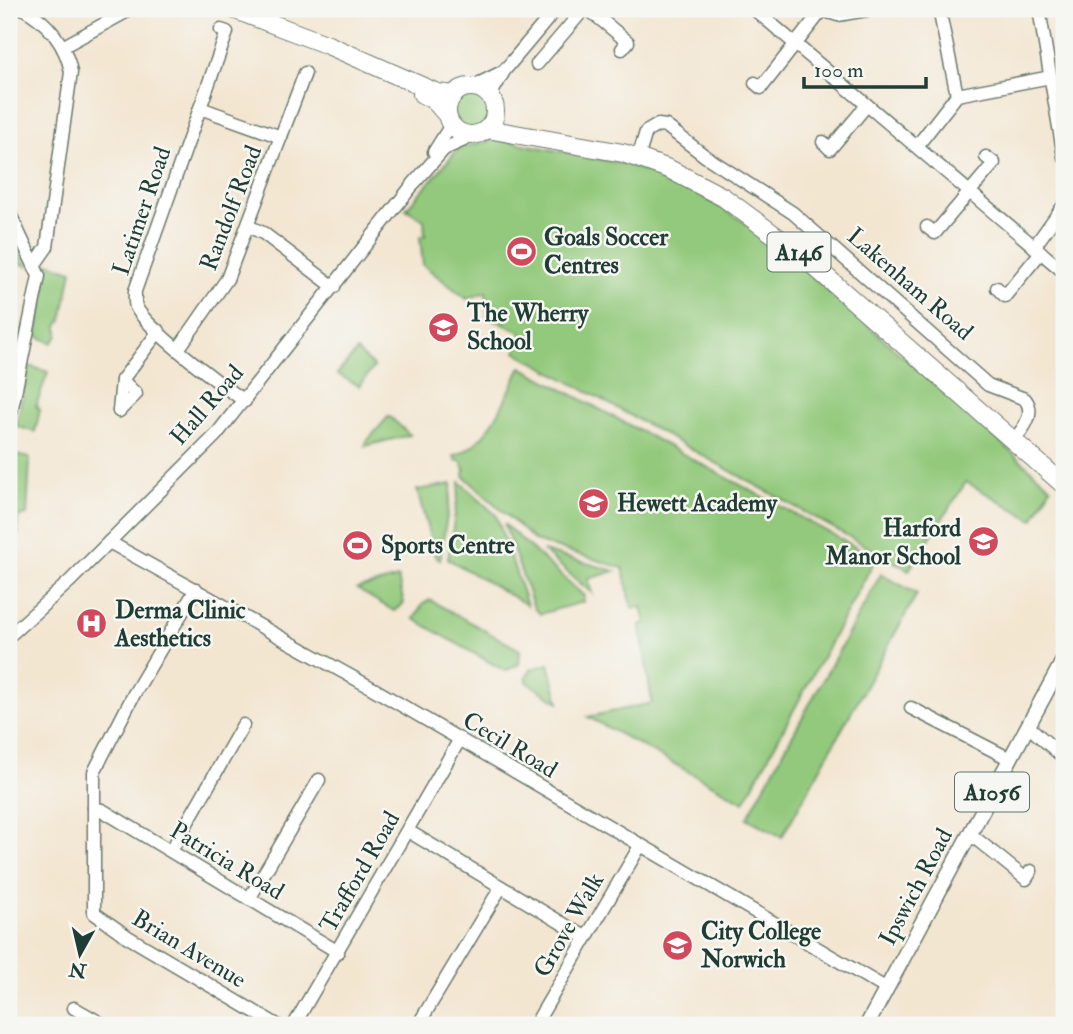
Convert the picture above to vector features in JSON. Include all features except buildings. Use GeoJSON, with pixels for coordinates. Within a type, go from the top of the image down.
{"type":"FeatureCollection","features":[{"type":"Feature","properties":{"kind":"highway","name":"A146"},"geometry":{"type":"LineString","coordinates":[[233,9],[328,45],[437,93],[454,94]]}},
{"type":"Feature","properties":{"kind":"highway","name":"A146"},"geometry":{"type":"LineString","coordinates":[[263,21],[433,99],[465,135],[481,132]]}},
{"type":"Feature","properties":{"kind":"highway","name":"A146"},"geometry":{"type":"LineString","coordinates":[[472,88],[492,100]]}},
{"type":"Feature","properties":{"kind":"highway"},"geometry":{"type":"LineString","coordinates":[[454,94],[472,88]]}},
{"type":"Feature","properties":{"kind":"highway","name":"Hall Road"},"geometry":{"type":"LineString","coordinates":[[449,120],[454,94]]}},
{"type":"Feature","properties":{"kind":"highway"},"geometry":{"type":"LineString","coordinates":[[481,132],[494,116],[492,100]]}},
{"type":"Feature","properties":{"kind":"highway","name":"Lakenham Road"},"geometry":{"type":"LineString","coordinates":[[492,100],[512,123],[543,138]]}},
{"type":"Feature","properties":{"kind":"highway","name":"Lakenham Road"},"geometry":{"type":"LineString","coordinates":[[481,132],[543,138],[638,158],[684,176],[771,229],[1063,483]]}},
{"type":"Feature","properties":{"kind":"main road","name":"Ipswich Road"},"geometry":{"type":"LineString","coordinates":[[867,1025],[1064,659]]}},
{"type":"Feature","properties":{"kind":"street"},"geometry":{"type":"LineString","coordinates":[[24,9],[38,17],[64,46],[71,72],[47,247],[35,264]]}},
{"type":"Feature","properties":{"kind":"street"},"geometry":{"type":"LineString","coordinates":[[492,100],[504,71],[556,9]]}},
{"type":"Feature","properties":{"kind":"street"},"geometry":{"type":"LineString","coordinates":[[537,64],[586,9],[629,42]]}},
{"type":"Feature","properties":{"kind":"street"},"geometry":{"type":"LineString","coordinates":[[754,9],[1064,272]]}},
{"type":"Feature","properties":{"kind":"street"},"geometry":{"type":"LineString","coordinates":[[761,88],[797,46],[823,9],[838,15],[872,9]]}},
{"type":"Feature","properties":{"kind":"street"},"geometry":{"type":"LineString","coordinates":[[939,9],[957,95]]}},
{"type":"Feature","properties":{"kind":"street"},"geometry":{"type":"LineString","coordinates":[[1039,9],[1064,157]]}},
{"type":"Feature","properties":{"kind":"street"},"geometry":{"type":"LineString","coordinates":[[64,46],[124,13]]}},
{"type":"Feature","properties":{"kind":"street","name":"Latimer Road"},"geometry":{"type":"LineString","coordinates":[[228,32],[135,291],[137,308],[159,331],[245,401]]}},
{"type":"Feature","properties":{"kind":"street"},"geometry":{"type":"LineString","coordinates":[[472,88],[504,71]]}},
{"type":"Feature","properties":{"kind":"street","name":"Randolf Road"},"geometry":{"type":"LineString","coordinates":[[179,348],[228,279],[306,73]]}},
{"type":"Feature","properties":{"kind":"street"},"geometry":{"type":"LineString","coordinates":[[917,146],[957,95],[1051,77]]}},
{"type":"Feature","properties":{"kind":"street"},"geometry":{"type":"LineString","coordinates":[[830,149],[867,105]]}},
{"type":"Feature","properties":{"kind":"street"},"geometry":{"type":"LineString","coordinates":[[200,108],[281,137]]}},
{"type":"Feature","properties":{"kind":"street","name":"Hall Road"},"geometry":{"type":"LineString","coordinates":[[415,182],[449,120]]}},
{"type":"Feature","properties":{"kind":"street","name":"Lakenham Road"},"geometry":{"type":"LineString","coordinates":[[638,158],[646,132],[658,125],[666,126],[705,156],[793,213],[988,385],[1026,398],[1030,412],[1026,425],[1014,440]]}},
{"type":"Feature","properties":{"kind":"street","name":"Hall Road"},"geometry":{"type":"LineString","coordinates":[[9,636],[54,597],[207,444],[245,401],[415,182],[444,149],[481,132]]}},
{"type":"Feature","properties":{"kind":"street"},"geometry":{"type":"LineString","coordinates":[[935,233],[994,163]]}},
{"type":"Feature","properties":{"kind":"street"},"geometry":{"type":"LineString","coordinates":[[1005,295],[1038,249],[1064,205]]}},
{"type":"Feature","properties":{"kind":"street"},"geometry":{"type":"LineString","coordinates":[[9,212],[35,264],[39,284],[14,375],[9,422]]}},
{"type":"Feature","properties":{"kind":"street"},"geometry":{"type":"LineString","coordinates":[[248,226],[263,233],[334,287]]}},
{"type":"Feature","properties":{"kind":"street"},"geometry":{"type":"LineString","coordinates":[[122,380],[159,331]]}},
{"type":"Feature","properties":{"kind":"street","name":"Cecil Road"},"geometry":{"type":"LineString","coordinates":[[109,542],[460,739],[887,989]]}},
{"type":"Feature","properties":{"kind":"street","name":"Brian Avenue"},"geometry":{"type":"LineString","coordinates":[[196,589],[134,694],[94,772],[94,913],[128,937],[277,1025]]}},
{"type":"Feature","properties":{"kind":"street"},"geometry":{"type":"LineString","coordinates":[[911,708],[1010,759]]}},
{"type":"Feature","properties":{"kind":"street"},"geometry":{"type":"LineString","coordinates":[[171,851],[243,725]]}},
{"type":"Feature","properties":{"kind":"street"},"geometry":{"type":"LineString","coordinates":[[1028,726],[1064,758]]}},
{"type":"Feature","properties":{"kind":"street","name":"Trafford Road"},"geometry":{"type":"LineString","coordinates":[[294,1025],[460,739]]}},
{"type":"Feature","properties":{"kind":"street"},"geometry":{"type":"LineString","coordinates":[[249,899],[319,780]]}},
{"type":"Feature","properties":{"kind":"street","name":"Patricia Road"},"geometry":{"type":"LineString","coordinates":[[94,808],[171,851],[338,952]]}},
{"type":"Feature","properties":{"kind":"street"},"geometry":{"type":"LineString","coordinates":[[408,831],[585,937]]}},
{"type":"Feature","properties":{"kind":"street"},"geometry":{"type":"LineString","coordinates":[[970,834],[1026,880]]}},
{"type":"Feature","properties":{"kind":"street","name":"Grove Walk"},"geometry":{"type":"LineString","coordinates":[[535,1025],[640,845]]}},
{"type":"Feature","properties":{"kind":"street"},"geometry":{"type":"LineString","coordinates":[[418,1025],[501,887]]}},
{"type":"Feature","properties":{"kind":"street"},"geometry":{"type":"LineString","coordinates":[[74,1008],[104,1025]]}},
{"type":"Feature","properties":{"kind":"green space"},"geometry":{"type":"Polygon","coordinates":[[[471,93],[484,98],[489,111],[484,124],[471,129],[458,124],[453,111],[458,98],[471,93]]]}},
{"type":"Feature","properties":{"kind":"green space"},"geometry":{"type":"Polygon","coordinates":[[[498,139],[629,165],[694,191],[773,242],[1051,487],[1033,520],[966,482],[909,570],[516,352],[521,332],[488,317],[486,292],[467,299],[423,265],[420,237],[425,236],[424,220],[406,209],[459,148],[498,139]]]}},
{"type":"Feature","properties":{"kind":"green space"},"geometry":{"type":"Polygon","coordinates":[[[9,227],[28,266],[9,260],[9,227]]]}},
{"type":"Feature","properties":{"kind":"green space"},"geometry":{"type":"Polygon","coordinates":[[[49,263],[72,271],[62,320],[58,325],[58,336],[52,343],[37,336],[46,286],[46,266],[49,263]]]}},
{"type":"Feature","properties":{"kind":"green space"},"geometry":{"type":"Polygon","coordinates":[[[357,351],[374,367],[359,386],[337,374],[357,351]]]}},
{"type":"Feature","properties":{"kind":"green space"},"geometry":{"type":"Polygon","coordinates":[[[29,366],[48,372],[36,406],[40,410],[35,432],[16,426],[29,366]]]}},
{"type":"Feature","properties":{"kind":"green space"},"geometry":{"type":"Polygon","coordinates":[[[521,367],[876,558],[744,802],[588,717],[652,703],[640,625],[646,623],[642,607],[632,608],[623,568],[535,541],[464,476],[465,469],[461,461],[456,461],[454,456],[467,450],[487,431],[521,367]]]}},
{"type":"Feature","properties":{"kind":"green space"},"geometry":{"type":"Polygon","coordinates":[[[389,416],[410,435],[365,446],[367,441],[389,416]]]}},
{"type":"Feature","properties":{"kind":"green space"},"geometry":{"type":"Polygon","coordinates":[[[11,454],[30,458],[27,515],[17,517],[18,535],[9,534],[11,454]]]}},
{"type":"Feature","properties":{"kind":"green space"},"geometry":{"type":"Polygon","coordinates":[[[460,482],[496,515],[527,605],[448,559],[460,482]]]}},
{"type":"Feature","properties":{"kind":"green space"},"geometry":{"type":"Polygon","coordinates":[[[452,484],[440,560],[435,556],[417,490],[452,484]]]}},
{"type":"Feature","properties":{"kind":"green space"},"geometry":{"type":"Polygon","coordinates":[[[504,524],[584,596],[583,602],[540,614],[534,608],[504,524]]]}},
{"type":"Feature","properties":{"kind":"green space"},"geometry":{"type":"Polygon","coordinates":[[[543,551],[615,571],[588,579],[592,593],[543,551]]]}},
{"type":"Feature","properties":{"kind":"green space"},"geometry":{"type":"Polygon","coordinates":[[[881,574],[917,594],[782,837],[747,818],[881,574]]]}},
{"type":"Feature","properties":{"kind":"green space"},"geometry":{"type":"Polygon","coordinates":[[[398,578],[404,603],[394,611],[357,589],[398,578]]]}},
{"type":"Feature","properties":{"kind":"green space"},"geometry":{"type":"Polygon","coordinates":[[[430,600],[520,650],[519,664],[505,671],[414,619],[423,604],[430,600]]]}},
{"type":"Feature","properties":{"kind":"green space"},"geometry":{"type":"Polygon","coordinates":[[[549,664],[559,702],[528,683],[526,677],[531,669],[549,664]]]}},
{"type":"Feature","properties":{"kind":"place","name":"Goals Soccer Centres"},"geometry":{"type":"Point","coordinates":[521,251]}},
{"type":"Feature","properties":{"kind":"place","name":"The Wherry School"},"geometry":{"type":"Point","coordinates":[444,327]}},
{"type":"Feature","properties":{"kind":"place","name":"Hewett Academy"},"geometry":{"type":"Point","coordinates":[594,503]}},
{"type":"Feature","properties":{"kind":"place","name":"Harford Manor School"},"geometry":{"type":"Point","coordinates":[984,542]}},
{"type":"Feature","properties":{"kind":"place","name":"Sports Centre"},"geometry":{"type":"Point","coordinates":[358,545]}},
{"type":"Feature","properties":{"kind":"place","name":"Derma Clinic Aesthetics"},"geometry":{"type":"Point","coordinates":[92,624]}},
{"type":"Feature","properties":{"kind":"place","name":"City College Norwich"},"geometry":{"type":"Point","coordinates":[678,945]}}]}
